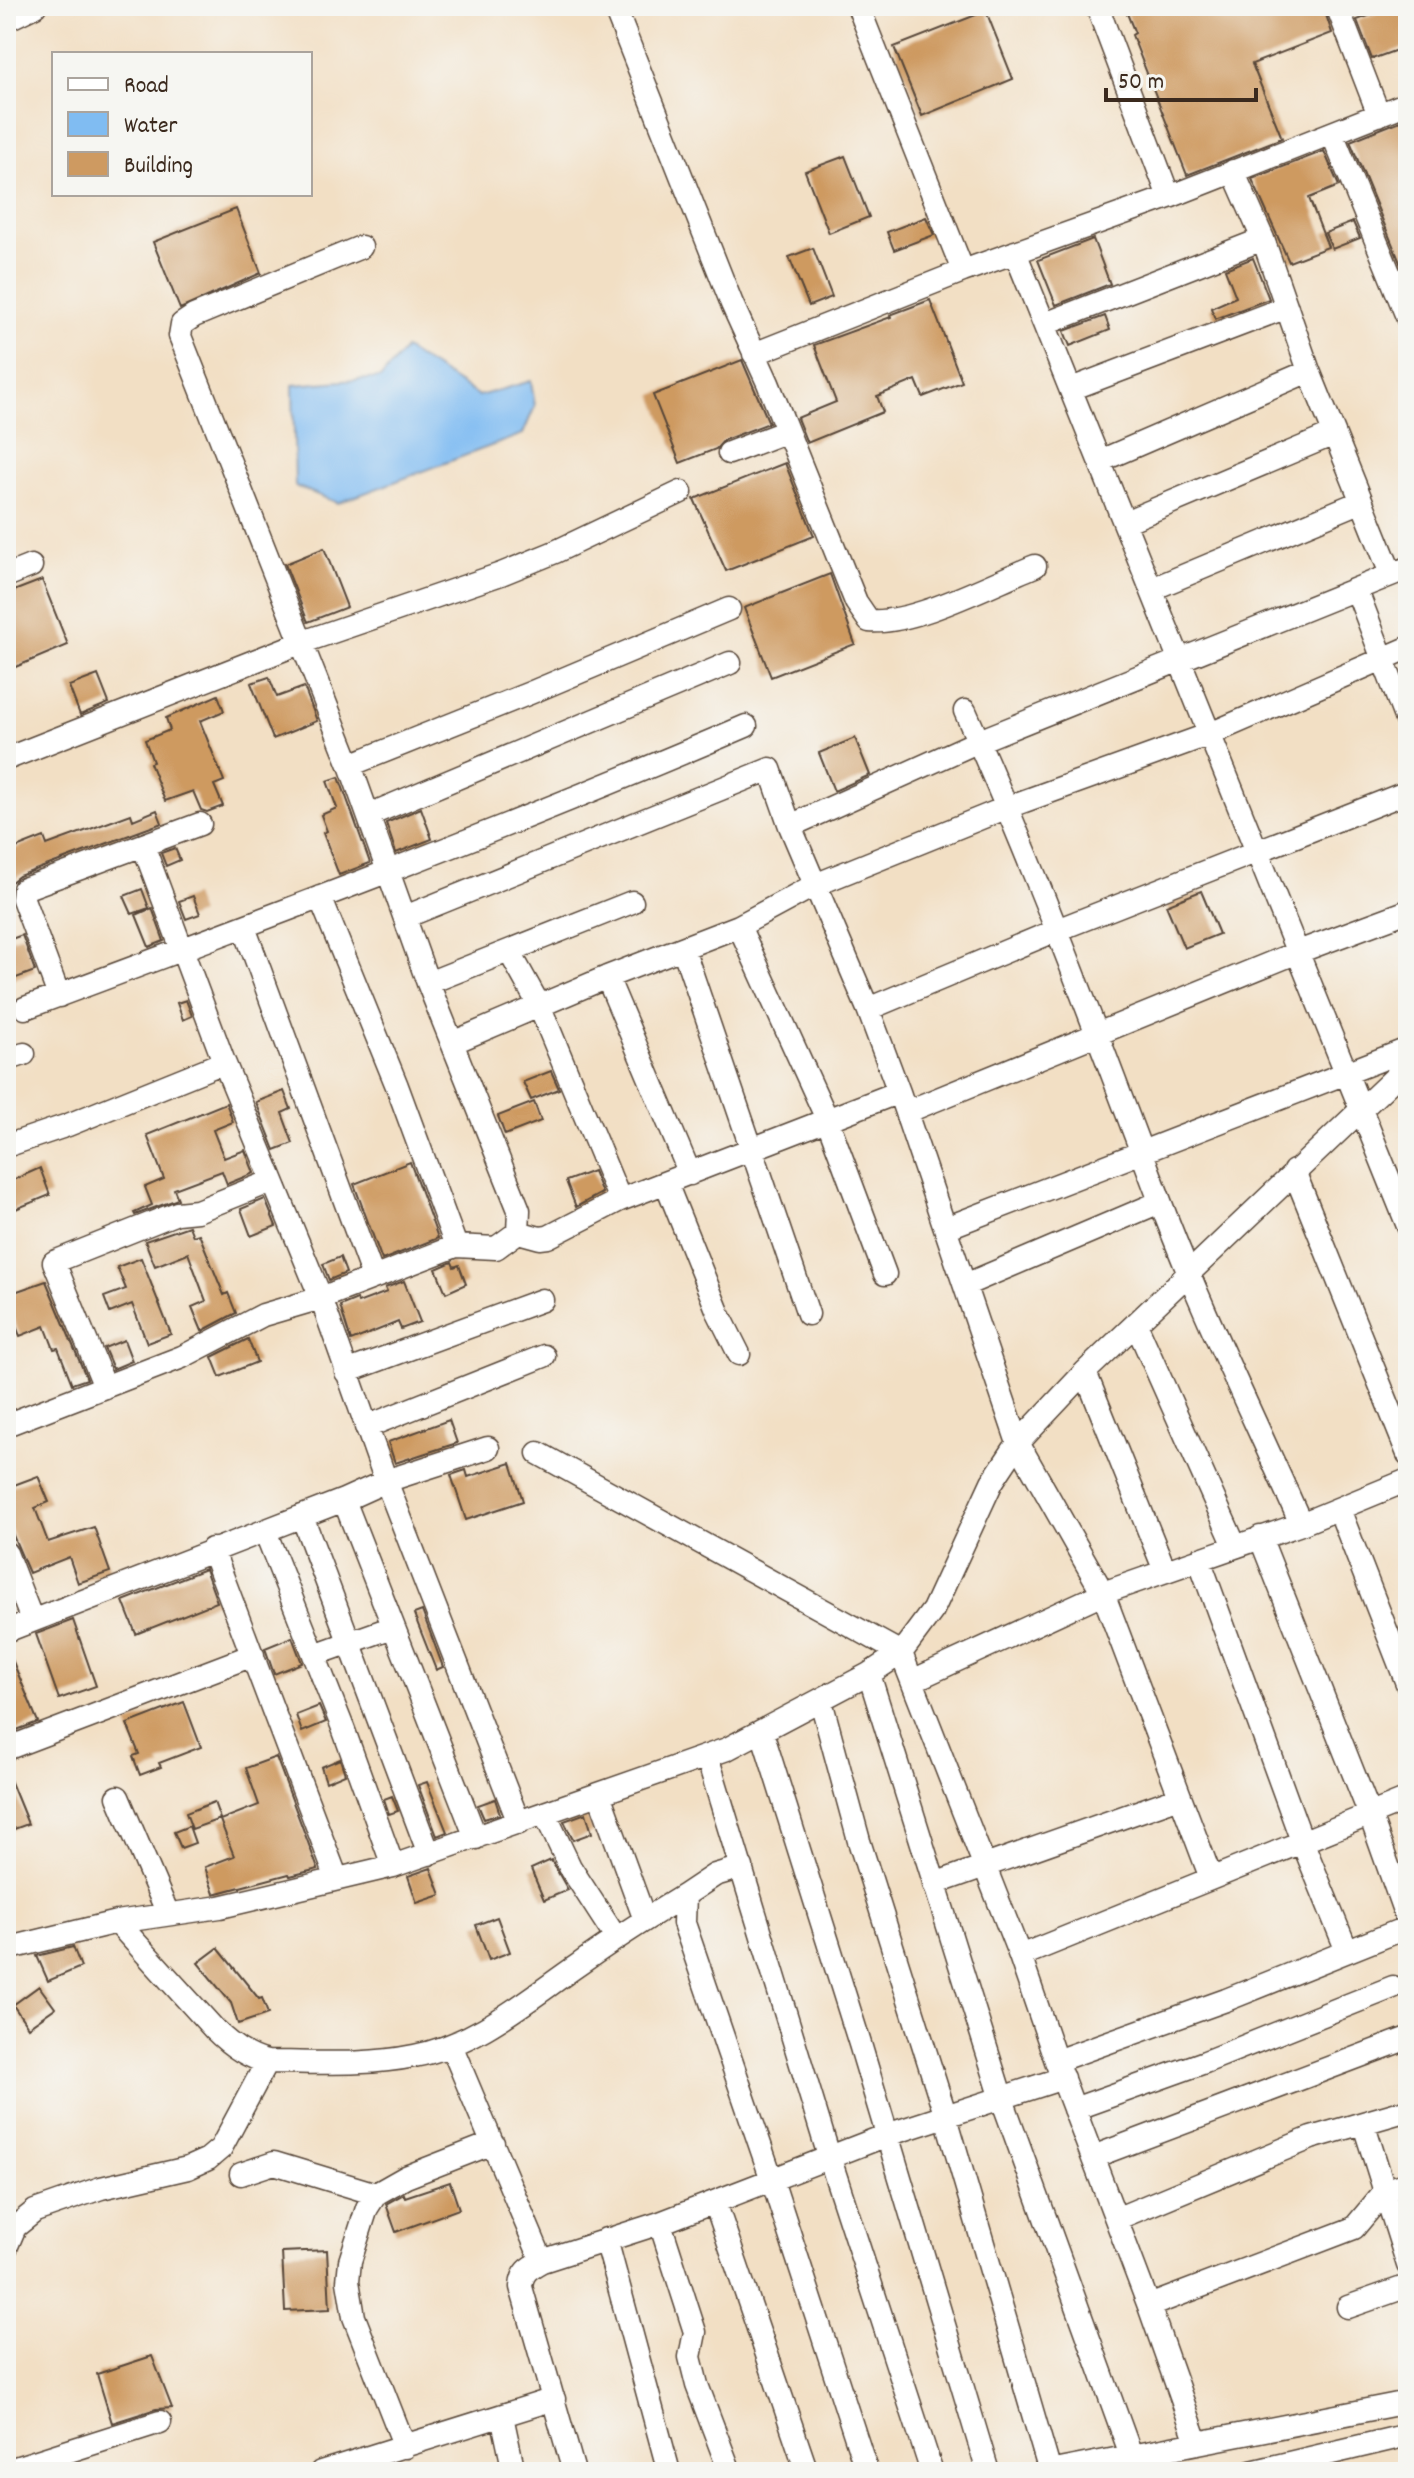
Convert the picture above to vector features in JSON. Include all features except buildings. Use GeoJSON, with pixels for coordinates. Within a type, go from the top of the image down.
{"type":"FeatureCollection","features":[{"type":"Feature","properties":{"kind":"street"},"geometry":{"type":"LineString","coordinates":[[6,20],[35,6]]}},
{"type":"Feature","properties":{"kind":"street"},"geometry":{"type":"LineString","coordinates":[[614,6],[856,602],[869,621],[895,620],[923,612],[1035,566]]}},
{"type":"Feature","properties":{"kind":"street"},"geometry":{"type":"LineString","coordinates":[[858,6],[963,271]]}},
{"type":"Feature","properties":{"kind":"street"},"geometry":{"type":"LineString","coordinates":[[1097,6],[1169,197]]}},
{"type":"Feature","properties":{"kind":"street"},"geometry":{"type":"LineString","coordinates":[[1337,6],[1379,115]]}},
{"type":"Feature","properties":{"kind":"street"},"geometry":{"type":"LineString","coordinates":[[754,354],[963,271],[1169,197],[1408,103]]}},
{"type":"Feature","properties":{"kind":"street"},"geometry":{"type":"LineString","coordinates":[[1332,133],[1408,319]]}},
{"type":"Feature","properties":{"kind":"street"},"geometry":{"type":"LineString","coordinates":[[790,826],[979,741],[1357,591],[1400,571],[1360,502],[1309,371],[1263,239],[1233,171]]}},
{"type":"Feature","properties":{"kind":"street"},"geometry":{"type":"LineString","coordinates":[[1045,324],[1263,239]]}},
{"type":"Feature","properties":{"kind":"street"},"geometry":{"type":"LineString","coordinates":[[361,247],[194,316],[182,324],[180,336],[350,765],[428,983],[519,1210],[518,1232]]}},
{"type":"Feature","properties":{"kind":"street"},"geometry":{"type":"LineString","coordinates":[[1015,252],[1408,1226]]}},
{"type":"Feature","properties":{"kind":"street"},"geometry":{"type":"LineString","coordinates":[[1071,389],[1287,307]]}},
{"type":"Feature","properties":{"kind":"street"},"geometry":{"type":"LineString","coordinates":[[1100,461],[1309,371]]}},
{"type":"Feature","properties":{"kind":"street"},"geometry":{"type":"LineString","coordinates":[[729,453],[787,431]]}},
{"type":"Feature","properties":{"kind":"street"},"geometry":{"type":"LineString","coordinates":[[1125,522],[1334,434]]}},
{"type":"Feature","properties":{"kind":"street"},"geometry":{"type":"LineString","coordinates":[[6,759],[300,643],[501,574],[681,492]]}},
{"type":"Feature","properties":{"kind":"street"},"geometry":{"type":"LineString","coordinates":[[1152,589],[1360,502]]}},
{"type":"Feature","properties":{"kind":"street"},"geometry":{"type":"LineString","coordinates":[[6,576],[31,566]]}},
{"type":"Feature","properties":{"kind":"street"},"geometry":{"type":"LineString","coordinates":[[1357,591],[1408,725]]}},
{"type":"Feature","properties":{"kind":"street"},"geometry":{"type":"LineString","coordinates":[[350,765],[729,609]]}},
{"type":"Feature","properties":{"kind":"street"},"geometry":{"type":"LineString","coordinates":[[452,1043],[607,977],[739,926],[815,885],[1008,807],[1210,734],[1408,648]]}},
{"type":"Feature","properties":{"kind":"street"},"geometry":{"type":"LineString","coordinates":[[369,815],[730,663]]}},
{"type":"Feature","properties":{"kind":"street"},"geometry":{"type":"LineString","coordinates":[[965,711],[1008,807],[1057,930],[1160,1202],[1301,1524]]}},
{"type":"Feature","properties":{"kind":"street"},"geometry":{"type":"LineString","coordinates":[[25,1008],[508,825],[746,726]]}},
{"type":"Feature","properties":{"kind":"street"},"geometry":{"type":"LineString","coordinates":[[405,917],[770,769],[790,826],[868,1009],[1018,1443],[1103,1593],[1211,1878]]}},
{"type":"Feature","properties":{"kind":"street"},"geometry":{"type":"LineString","coordinates":[[868,1009],[1057,930],[1408,792]]}},
{"type":"Feature","properties":{"kind":"street"},"geometry":{"type":"LineString","coordinates":[[14,895],[28,886],[200,824]]}},
{"type":"Feature","properties":{"kind":"street"},"geometry":{"type":"LineString","coordinates":[[143,845],[224,1062],[321,1298],[386,1481],[519,1823]]}},
{"type":"Feature","properties":{"kind":"street"},"geometry":{"type":"LineString","coordinates":[[14,895],[23,899],[59,996]]}},
{"type":"Feature","properties":{"kind":"street"},"geometry":{"type":"LineString","coordinates":[[320,897],[397,1086],[456,1246]]}},
{"type":"Feature","properties":{"kind":"street"},"geometry":{"type":"LineString","coordinates":[[428,983],[632,902]]}},
{"type":"Feature","properties":{"kind":"street"},"geometry":{"type":"LineString","coordinates":[[518,1232],[548,1237],[620,1200],[827,1119],[902,1102],[1098,1035],[1298,952],[1408,911]]}},
{"type":"Feature","properties":{"kind":"street"},"geometry":{"type":"LineString","coordinates":[[739,926],[827,1119],[885,1274]]}},
{"type":"Feature","properties":{"kind":"street"},"geometry":{"type":"LineString","coordinates":[[244,927],[373,1277]]}},
{"type":"Feature","properties":{"kind":"street"},"geometry":{"type":"LineString","coordinates":[[683,948],[808,1314]]}},
{"type":"Feature","properties":{"kind":"street"},"geometry":{"type":"LineString","coordinates":[[509,951],[539,1005],[620,1200]]}},
{"type":"Feature","properties":{"kind":"street"},"geometry":{"type":"LineString","coordinates":[[607,977],[690,1174]]}},
{"type":"Feature","properties":{"kind":"street"},"geometry":{"type":"LineString","coordinates":[[946,1228],[1408,1049]]}},
{"type":"Feature","properties":{"kind":"street"},"geometry":{"type":"LineString","coordinates":[[6,1146],[68,1125],[224,1062]]}},
{"type":"Feature","properties":{"kind":"street"},"geometry":{"type":"LineString","coordinates":[[6,1949],[117,1922],[220,1907],[393,1866],[707,1756],[762,1732],[869,1674],[901,1653],[933,1610],[992,1482],[1018,1443],[1085,1372],[1408,1065]]}},
{"type":"Feature","properties":{"kind":"street"},"geometry":{"type":"LineString","coordinates":[[1294,1171],[1408,1454]]}},
{"type":"Feature","properties":{"kind":"street"},"geometry":{"type":"LineString","coordinates":[[105,1387],[54,1262],[177,1213],[197,1211],[272,1181]]}},
{"type":"Feature","properties":{"kind":"street"},"geometry":{"type":"LineString","coordinates":[[666,1183],[718,1312],[739,1354]]}},
{"type":"Feature","properties":{"kind":"street"},"geometry":{"type":"LineString","coordinates":[[965,1285],[1160,1202]]}},
{"type":"Feature","properties":{"kind":"street"},"geometry":{"type":"LineString","coordinates":[[6,1425],[182,1357],[263,1315],[321,1298],[456,1246],[496,1248],[518,1232]]}},
{"type":"Feature","properties":{"kind":"street"},"geometry":{"type":"LineString","coordinates":[[346,1372],[542,1300]]}},
{"type":"Feature","properties":{"kind":"street"},"geometry":{"type":"LineString","coordinates":[[1136,1324],[1235,1546]]}},
{"type":"Feature","properties":{"kind":"street"},"geometry":{"type":"LineString","coordinates":[[366,1427],[544,1356]]}},
{"type":"Feature","properties":{"kind":"street"},"geometry":{"type":"LineString","coordinates":[[1085,1372],[1165,1571]]}},
{"type":"Feature","properties":{"kind":"street"},"geometry":{"type":"LineString","coordinates":[[6,1631],[386,1481],[488,1448]]}},
{"type":"Feature","properties":{"kind":"street"},"geometry":{"type":"LineString","coordinates":[[538,1453],[901,1653],[1020,1956],[1197,2442]]}},
{"type":"Feature","properties":{"kind":"street"},"geometry":{"type":"LineString","coordinates":[[912,1681],[1103,1593],[1301,1524],[1408,1480]]}},
{"type":"Feature","properties":{"kind":"street"},"geometry":{"type":"LineString","coordinates":[[344,1500],[476,1838]]}},
{"type":"Feature","properties":{"kind":"street"},"geometry":{"type":"LineString","coordinates":[[1339,1509],[1408,1686]]}},
{"type":"Feature","properties":{"kind":"street"},"geometry":{"type":"LineString","coordinates":[[302,1516],[429,1854]]}},
{"type":"Feature","properties":{"kind":"street"},"geometry":{"type":"LineString","coordinates":[[265,1531],[393,1866]]}},
{"type":"Feature","properties":{"kind":"street"},"geometry":{"type":"LineString","coordinates":[[574,2472],[521,2287],[524,2273],[542,2261],[660,2223],[887,2135],[1002,2099],[1059,2070],[1408,1924],[1370,1815],[1260,1537]]}},
{"type":"Feature","properties":{"kind":"street"},"geometry":{"type":"LineString","coordinates":[[212,1549],[337,1879]]}},
{"type":"Feature","properties":{"kind":"street"},"geometry":{"type":"LineString","coordinates":[[6,1553],[32,1620]]}},
{"type":"Feature","properties":{"kind":"street"},"geometry":{"type":"LineString","coordinates":[[1199,1559],[1302,1841],[1347,1951]]}},
{"type":"Feature","properties":{"kind":"street"},"geometry":{"type":"LineString","coordinates":[[314,1655],[393,1627]]}},
{"type":"Feature","properties":{"kind":"street"},"geometry":{"type":"LineString","coordinates":[[6,1749],[253,1655]]}},
{"type":"Feature","properties":{"kind":"street"},"geometry":{"type":"LineString","coordinates":[[869,1674],[1002,2099],[1131,2455]]}},
{"type":"Feature","properties":{"kind":"street"},"geometry":{"type":"LineString","coordinates":[[821,1701],[859,1841],[946,2117],[1050,2472],[1408,2402]]}},
{"type":"Feature","properties":{"kind":"street"},"geometry":{"type":"LineString","coordinates":[[762,1732],[988,2472]]}},
{"type":"Feature","properties":{"kind":"street"},"geometry":{"type":"LineString","coordinates":[[707,1756],[829,2156],[932,2472]]}},
{"type":"Feature","properties":{"kind":"street"},"geometry":{"type":"LineString","coordinates":[[599,1794],[645,1920]]}},
{"type":"Feature","properties":{"kind":"street"},"geometry":{"type":"LineString","coordinates":[[118,1797],[168,1914]]}},
{"type":"Feature","properties":{"kind":"street"},"geometry":{"type":"LineString","coordinates":[[934,1884],[1180,1797]]}},
{"type":"Feature","properties":{"kind":"street"},"geometry":{"type":"LineString","coordinates":[[1020,1956],[1408,1799]]}},
{"type":"Feature","properties":{"kind":"street"},"geometry":{"type":"LineString","coordinates":[[545,1814],[570,1867],[616,1938]]}},
{"type":"Feature","properties":{"kind":"street"},"geometry":{"type":"LineString","coordinates":[[117,1922],[229,2044],[252,2058],[267,2062],[382,2061],[415,2056],[451,2045],[487,2027],[616,1938],[715,1875],[742,1867]]}},
{"type":"Feature","properties":{"kind":"street"},"geometry":{"type":"LineString","coordinates":[[685,1895],[684,1923],[867,2472]]}},
{"type":"Feature","properties":{"kind":"street"},"geometry":{"type":"LineString","coordinates":[[1074,2109],[1205,2062],[1393,1987]]}},
{"type":"Feature","properties":{"kind":"street"},"geometry":{"type":"LineString","coordinates":[[1093,2157],[1408,2038]]}},
{"type":"Feature","properties":{"kind":"street"},"geometry":{"type":"LineString","coordinates":[[451,2045],[542,2261]]}},
{"type":"Feature","properties":{"kind":"street"},"geometry":{"type":"LineString","coordinates":[[9,2229],[35,2211],[56,2203],[101,2188],[188,2168],[208,2159],[221,2148],[267,2062]]}},
{"type":"Feature","properties":{"kind":"street"},"geometry":{"type":"LineString","coordinates":[[1116,2219],[1311,2138],[1408,2110]]}},
{"type":"Feature","properties":{"kind":"street"},"geometry":{"type":"LineString","coordinates":[[1364,2125],[1408,2265]]}},
{"type":"Feature","properties":{"kind":"street"},"geometry":{"type":"LineString","coordinates":[[405,2447],[354,2317],[348,2281],[350,2261],[367,2208],[376,2194],[406,2177],[493,2143]]}},
{"type":"Feature","properties":{"kind":"street"},"geometry":{"type":"LineString","coordinates":[[241,2174],[274,2163],[376,2194]]}},
{"type":"Feature","properties":{"kind":"street"},"geometry":{"type":"LineString","coordinates":[[1149,2306],[1354,2228],[1385,2191],[1408,2183]]}},
{"type":"Feature","properties":{"kind":"street"},"geometry":{"type":"LineString","coordinates":[[715,2202],[807,2472]]}},
{"type":"Feature","properties":{"kind":"street"},"geometry":{"type":"LineString","coordinates":[[660,2223],[695,2332],[690,2357],[697,2385],[730,2472]]}},
{"type":"Feature","properties":{"kind":"street"},"geometry":{"type":"LineString","coordinates":[[606,2239],[669,2472]]}},
{"type":"Feature","properties":{"kind":"street"},"geometry":{"type":"LineString","coordinates":[[1348,2307],[1408,2286]]}},
{"type":"Feature","properties":{"kind":"street"},"geometry":{"type":"LineString","coordinates":[[321,2472],[554,2399]]}},
{"type":"Feature","properties":{"kind":"street"},"geometry":{"type":"LineString","coordinates":[[502,2416],[514,2472]]}},
{"type":"Feature","properties":{"kind":"street"},"geometry":{"type":"LineString","coordinates":[[6,2471],[160,2422]]}},
{"type":"Feature","properties":{"kind":"street"},"geometry":{"type":"LineString","coordinates":[[1251,2472],[1408,2435]]}},
{"type":"Feature","properties":{"kind":"water"},"geometry":{"type":"Polygon","coordinates":[[[405,349],[479,396],[531,381],[535,406],[523,434],[338,503],[295,486],[293,385],[381,378],[405,349]]]}}]}
